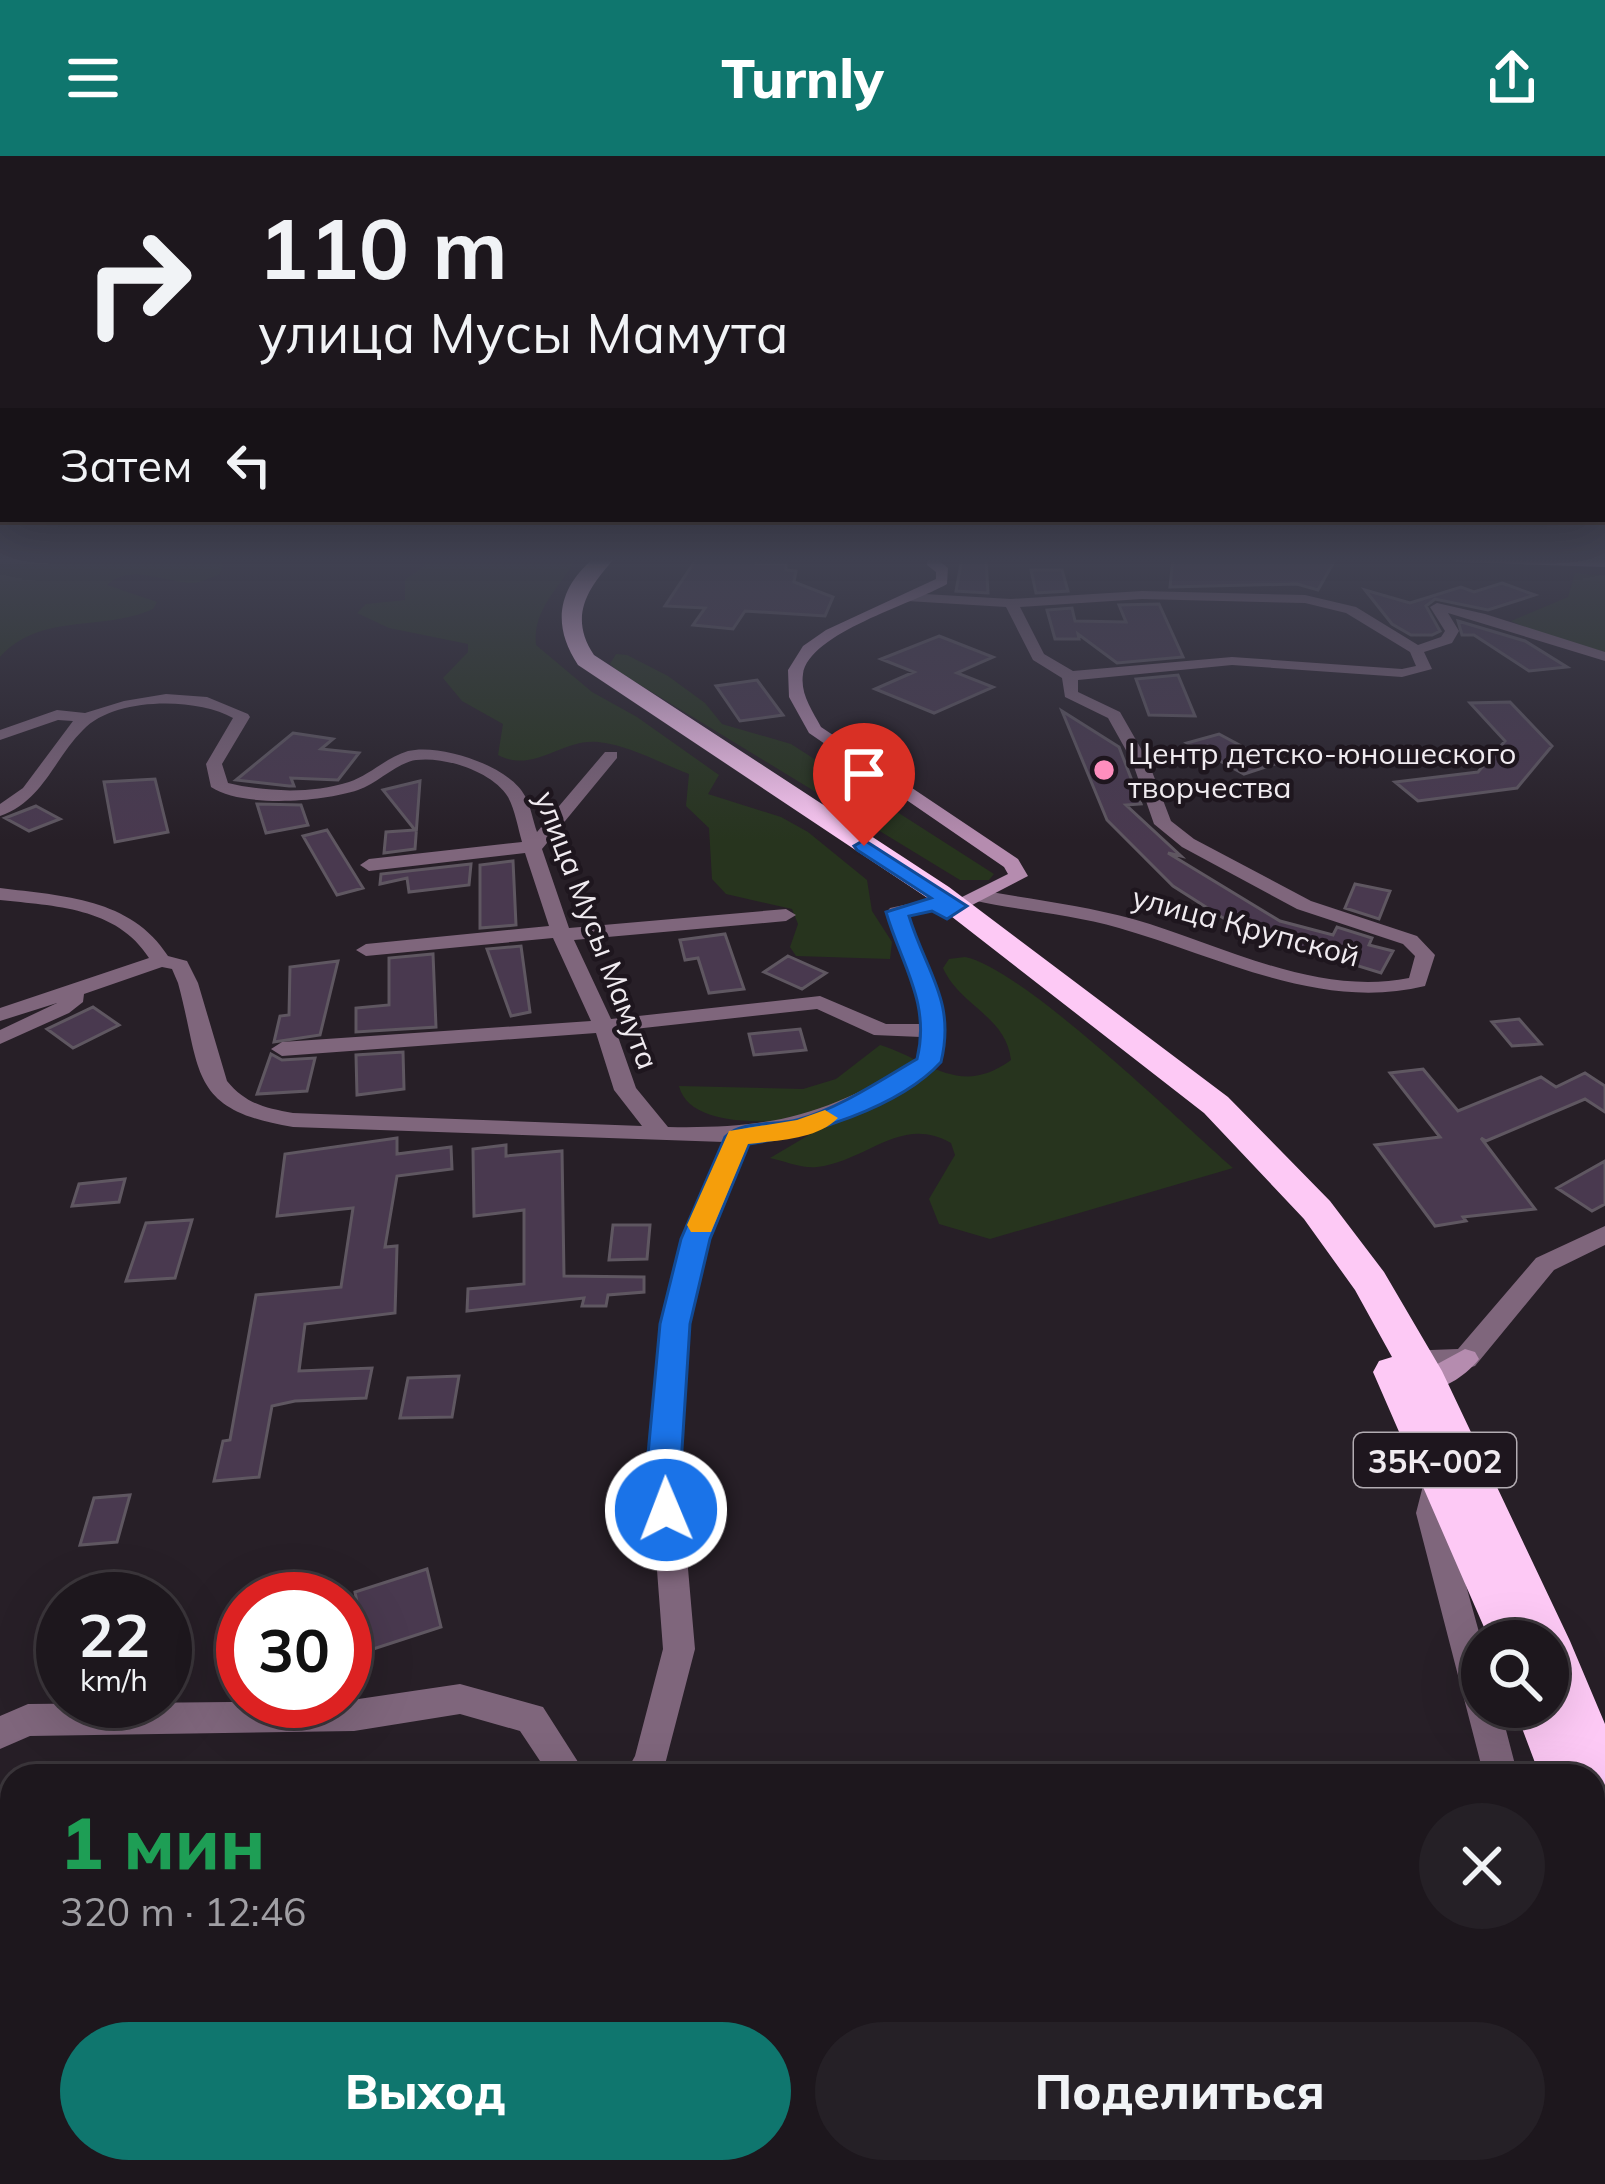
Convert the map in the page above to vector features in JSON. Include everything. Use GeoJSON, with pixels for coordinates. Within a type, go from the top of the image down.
{"type":"FeatureCollection","features":[{"type":"Feature","properties":{"kind":"highway"},"geometry":{"type":"LineString","coordinates":[[564,653],[589,678],[955,905]]}},
{"type":"Feature","properties":{"kind":"highway","name":"35К-002"},"geometry":{"type":"LineString","coordinates":[[580,653],[955,905],[1216,1105],[1317,1210],[1370,1282],[1446,1362],[1538,1620]]}},
{"type":"Feature","properties":{"kind":"highway","name":"35К-002"},"geometry":{"type":"LineString","coordinates":[[955,905],[1178,1089],[1279,1190],[1349,1282],[1505,1620]]}},
{"type":"Feature","properties":{"kind":"highway","name":"35К-002"},"geometry":{"type":"LineString","coordinates":[[1569,1698],[1596,1764]]}},
{"type":"Feature","properties":{"kind":"highway"},"geometry":{"type":"LineString","coordinates":[[1547,1728],[1560,1764]]}},
{"type":"Feature","properties":{"kind":"street"},"geometry":{"type":"LineString","coordinates":[[0,1015],[161,961],[180,964],[188,978],[208,1063],[226,1097],[248,1112],[293,1120],[738,1137],[803,1127],[864,1101],[928,1062],[936,1031],[929,988],[909,952],[897,912],[955,905],[1019,876],[1011,863],[815,730],[800,710],[793,686],[807,653]]}},
{"type":"Feature","properties":{"kind":"street","name":"улица Крупской"},"geometry":{"type":"LineString","coordinates":[[955,905],[1120,922],[1344,987],[1400,989],[1418,982],[1425,970],[1426,955],[1410,940],[1304,905],[1225,866],[1163,824],[1140,761],[1114,715],[1070,694],[1070,676],[1036,653]]}},
{"type":"Feature","properties":{"kind":"street"},"geometry":{"type":"LineString","coordinates":[[1070,676],[1232,661],[1402,673],[1425,669],[1417,653]]}},
{"type":"Feature","properties":{"kind":"street","name":"улица Мусы Мамута"},"geometry":{"type":"LineString","coordinates":[[86,718],[161,701],[224,703],[242,717],[214,764],[220,787],[253,794],[297,795],[354,786],[412,755],[493,772],[516,795],[561,933],[604,1026],[625,1090],[661,1134]]}},
{"type":"Feature","properties":{"kind":"street"},"geometry":{"type":"LineString","coordinates":[[0,735],[57,715],[86,718],[45,778],[21,802],[0,811]]}},
{"type":"Feature","properties":{"kind":"street"},"geometry":{"type":"LineString","coordinates":[[369,866],[535,846],[611,755]]}},
{"type":"Feature","properties":{"kind":"street"},"geometry":{"type":"LineString","coordinates":[[0,894],[117,916],[153,942],[161,961]]}},
{"type":"Feature","properties":{"kind":"street"},"geometry":{"type":"LineString","coordinates":[[366,950],[786,915]]}},
{"type":"Feature","properties":{"kind":"street"},"geometry":{"type":"LineString","coordinates":[[0,1038],[62,1009],[96,980]]}},
{"type":"Feature","properties":{"kind":"street"},"geometry":{"type":"LineString","coordinates":[[282,1049],[604,1026],[820,1002],[882,1030],[936,1031]]}},
{"type":"Feature","properties":{"kind":"street"},"geometry":{"type":"LineString","coordinates":[[650,1764],[679,1649],[664,1465],[675,1324],[695,1239],[738,1137]]}},
{"type":"Feature","properties":{"kind":"street"},"geometry":{"type":"LineString","coordinates":[[1446,1362],[1545,1264],[1605,1235]]}},
{"type":"Feature","properties":{"kind":"street"},"geometry":{"type":"LineString","coordinates":[[1439,1470],[1431,1513],[1498,1764]]}},
{"type":"Feature","properties":{"kind":"street"},"geometry":{"type":"LineString","coordinates":[[0,1733],[28,1720],[354,1715],[460,1699],[531,1718],[562,1764]]}},
{"type":"Feature","properties":{"kind":"green space"},"geometry":{"type":"Polygon","coordinates":[[[467,653],[545,653],[592,692],[637,717],[719,775],[708,794],[781,817],[808,832],[867,880],[872,911],[892,942],[890,959],[796,956],[790,947],[798,924],[792,909],[726,894],[712,879],[709,828],[686,806],[689,774],[598,742],[524,760],[498,755],[503,724],[462,701],[443,678],[467,653]]]}},
{"type":"Feature","properties":{"kind":"green space"},"geometry":{"type":"Polygon","coordinates":[[[616,654],[668,676],[705,703],[722,724],[791,744],[994,874],[989,880],[960,880],[619,672],[610,664],[616,654]]]}},
{"type":"Feature","properties":{"kind":"green space"},"geometry":{"type":"Polygon","coordinates":[[[965,957],[1024,988],[1061,1017],[1233,1168],[990,1239],[939,1224],[929,1199],[955,1155],[951,1143],[933,1135],[900,1136],[835,1163],[800,1166],[770,1158],[836,1119],[723,1118],[687,1101],[679,1086],[803,1089],[836,1079],[880,1045],[960,1076],[992,1071],[1011,1060],[1001,1032],[943,968],[949,959],[965,957]]]}},
{"type":"Feature","properties":{"kind":"building"},"geometry":{"type":"Polygon","coordinates":[[[897,653],[982,653],[993,657],[957,673],[993,687],[934,713],[875,689],[914,672],[881,659],[897,653]]]}},
{"type":"Feature","properties":{"kind":"building"},"geometry":{"type":"Polygon","coordinates":[[[1103,653],[1181,653],[1183,657],[1117,663],[1103,653]]]}},
{"type":"Feature","properties":{"kind":"building"},"geometry":{"type":"Polygon","coordinates":[[[1501,653],[1544,653],[1567,667],[1529,671],[1501,653]]]}},
{"type":"Feature","properties":{"kind":"building"},"geometry":{"type":"Polygon","coordinates":[[[1178,675],[1195,716],[1149,715],[1136,679],[1178,675]]]}},
{"type":"Feature","properties":{"kind":"building"},"geometry":{"type":"Polygon","coordinates":[[[757,680],[783,715],[740,721],[716,686],[757,680]]]}},
{"type":"Feature","properties":{"kind":"building"},"geometry":{"type":"Polygon","coordinates":[[[1510,702],[1552,746],[1517,788],[1418,801],[1395,782],[1478,772],[1505,741],[1470,703],[1510,702]]]}},
{"type":"Feature","properties":{"kind":"building"},"geometry":{"type":"Polygon","coordinates":[[[1062,711],[1119,747],[1141,804],[1126,805],[1181,856],[1168,853],[1280,921],[1333,935],[1337,927],[1372,938],[1369,945],[1393,951],[1381,973],[1242,930],[1173,886],[1107,820],[1062,711]]]}},
{"type":"Feature","properties":{"kind":"building"},"geometry":{"type":"Polygon","coordinates":[[[293,733],[333,739],[321,749],[359,753],[338,780],[291,778],[294,786],[289,786],[236,780],[293,733]]]}},
{"type":"Feature","properties":{"kind":"building"},"geometry":{"type":"Polygon","coordinates":[[[1219,734],[1275,764],[1244,774],[1187,743],[1219,734]]]}},
{"type":"Feature","properties":{"kind":"building"},"geometry":{"type":"Polygon","coordinates":[[[155,779],[168,832],[115,842],[104,782],[155,779]]]}},
{"type":"Feature","properties":{"kind":"building"},"geometry":{"type":"Polygon","coordinates":[[[420,781],[415,849],[384,853],[386,832],[415,830],[383,790],[420,781]]]}},
{"type":"Feature","properties":{"kind":"building"},"geometry":{"type":"Polygon","coordinates":[[[257,804],[301,805],[308,825],[266,833],[257,804]]]}},
{"type":"Feature","properties":{"kind":"building"},"geometry":{"type":"Polygon","coordinates":[[[36,806],[60,819],[29,831],[5,818],[36,806]]]}},
{"type":"Feature","properties":{"kind":"building"},"geometry":{"type":"Polygon","coordinates":[[[327,830],[363,888],[337,895],[303,836],[327,830]]]}},
{"type":"Feature","properties":{"kind":"building"},"geometry":{"type":"Polygon","coordinates":[[[513,861],[516,925],[480,928],[480,865],[513,861]]]}},
{"type":"Feature","properties":{"kind":"building"},"geometry":{"type":"Polygon","coordinates":[[[471,864],[469,885],[409,892],[407,878],[380,884],[381,874],[471,864]]]}},
{"type":"Feature","properties":{"kind":"building"},"geometry":{"type":"Polygon","coordinates":[[[1355,884],[1390,891],[1379,919],[1345,908],[1355,884]]]}},
{"type":"Feature","properties":{"kind":"building"},"geometry":{"type":"Polygon","coordinates":[[[725,934],[744,989],[709,993],[698,958],[685,960],[680,940],[725,934]]]}},
{"type":"Feature","properties":{"kind":"building"},"geometry":{"type":"Polygon","coordinates":[[[521,946],[530,1012],[511,1016],[487,949],[521,946]]]}},
{"type":"Feature","properties":{"kind":"building"},"geometry":{"type":"Polygon","coordinates":[[[433,954],[436,1027],[356,1032],[356,1008],[389,1005],[389,958],[433,954]]]}},
{"type":"Feature","properties":{"kind":"building"},"geometry":{"type":"Polygon","coordinates":[[[788,956],[826,973],[802,989],[764,972],[788,956]]]}},
{"type":"Feature","properties":{"kind":"building"},"geometry":{"type":"Polygon","coordinates":[[[338,961],[320,1035],[274,1042],[280,1016],[289,1015],[290,967],[338,961]]]}},
{"type":"Feature","properties":{"kind":"building"},"geometry":{"type":"Polygon","coordinates":[[[93,1007],[119,1025],[73,1048],[47,1029],[93,1007]]]}},
{"type":"Feature","properties":{"kind":"building"},"geometry":{"type":"Polygon","coordinates":[[[1519,1019],[1541,1044],[1512,1046],[1492,1022],[1519,1019]]]}},
{"type":"Feature","properties":{"kind":"building"},"geometry":{"type":"Polygon","coordinates":[[[800,1029],[806,1050],[754,1055],[749,1034],[800,1029]]]}},
{"type":"Feature","properties":{"kind":"building"},"geometry":{"type":"Polygon","coordinates":[[[403,1052],[404,1089],[357,1095],[356,1055],[403,1052]]]}},
{"type":"Feature","properties":{"kind":"building"},"geometry":{"type":"Polygon","coordinates":[[[271,1054],[282,1060],[315,1058],[307,1091],[257,1094],[271,1054]]]}},
{"type":"Feature","properties":{"kind":"building"},"geometry":{"type":"Polygon","coordinates":[[[1423,1069],[1458,1111],[1541,1077],[1556,1087],[1585,1073],[1605,1086],[1605,1112],[1585,1099],[1486,1141],[1481,1138],[1535,1209],[1463,1217],[1466,1221],[1435,1226],[1375,1145],[1440,1137],[1390,1073],[1423,1069]]]}},
{"type":"Feature","properties":{"kind":"building"},"geometry":{"type":"Polygon","coordinates":[[[397,1138],[397,1154],[451,1147],[452,1169],[397,1176],[385,1247],[397,1246],[395,1313],[305,1324],[299,1371],[372,1368],[366,1398],[272,1406],[259,1477],[214,1481],[223,1441],[230,1440],[256,1295],[341,1287],[353,1208],[277,1216],[285,1154],[397,1138]]]}},
{"type":"Feature","properties":{"kind":"building"},"geometry":{"type":"Polygon","coordinates":[[[506,1145],[506,1156],[562,1151],[564,1276],[644,1277],[644,1292],[608,1295],[606,1306],[582,1306],[584,1298],[467,1311],[468,1289],[524,1284],[524,1210],[474,1216],[473,1149],[506,1145]]]}},
{"type":"Feature","properties":{"kind":"building"},"geometry":{"type":"Polygon","coordinates":[[[1605,1161],[1605,1204],[1592,1211],[1557,1188],[1605,1161]]]}},
{"type":"Feature","properties":{"kind":"building"},"geometry":{"type":"Polygon","coordinates":[[[125,1179],[119,1202],[72,1206],[79,1184],[125,1179]]]}},
{"type":"Feature","properties":{"kind":"building"},"geometry":{"type":"Polygon","coordinates":[[[192,1220],[175,1278],[126,1281],[146,1223],[192,1220]]]}},
{"type":"Feature","properties":{"kind":"building"},"geometry":{"type":"Polygon","coordinates":[[[613,1225],[650,1225],[647,1259],[609,1260],[613,1225]]]}},
{"type":"Feature","properties":{"kind":"building"},"geometry":{"type":"Polygon","coordinates":[[[459,1376],[452,1417],[400,1418],[408,1378],[459,1376]]]}},
{"type":"Feature","properties":{"kind":"building"},"geometry":{"type":"Polygon","coordinates":[[[130,1495],[117,1542],[80,1545],[94,1498],[130,1495]]]}},
{"type":"Feature","properties":{"kind":"building"},"geometry":{"type":"Polygon","coordinates":[[[427,1569],[441,1627],[372,1649],[372,1587],[427,1569]]]}},
{"type":"Feature","properties":{"kind":"slow traffic"},"geometry":{"type":"LineString","coordinates":[[701,1225],[738,1137],[803,1127],[825,1118]]}},
{"type":"Feature","properties":{"kind":"place","name":"Центр детско-юношеского творчества"},"geometry":{"type":"Point","coordinates":[1104,770]}},
{"type":"Feature","properties":{"kind":"route"},"geometry":{"type":"LineString","coordinates":[[666,1510],[664,1465],[675,1324],[695,1239],[738,1137],[803,1127],[864,1101],[928,1062],[936,1031],[929,988],[909,952],[897,912],[936,904],[947,912],[956,906],[864,846]]}}]}
